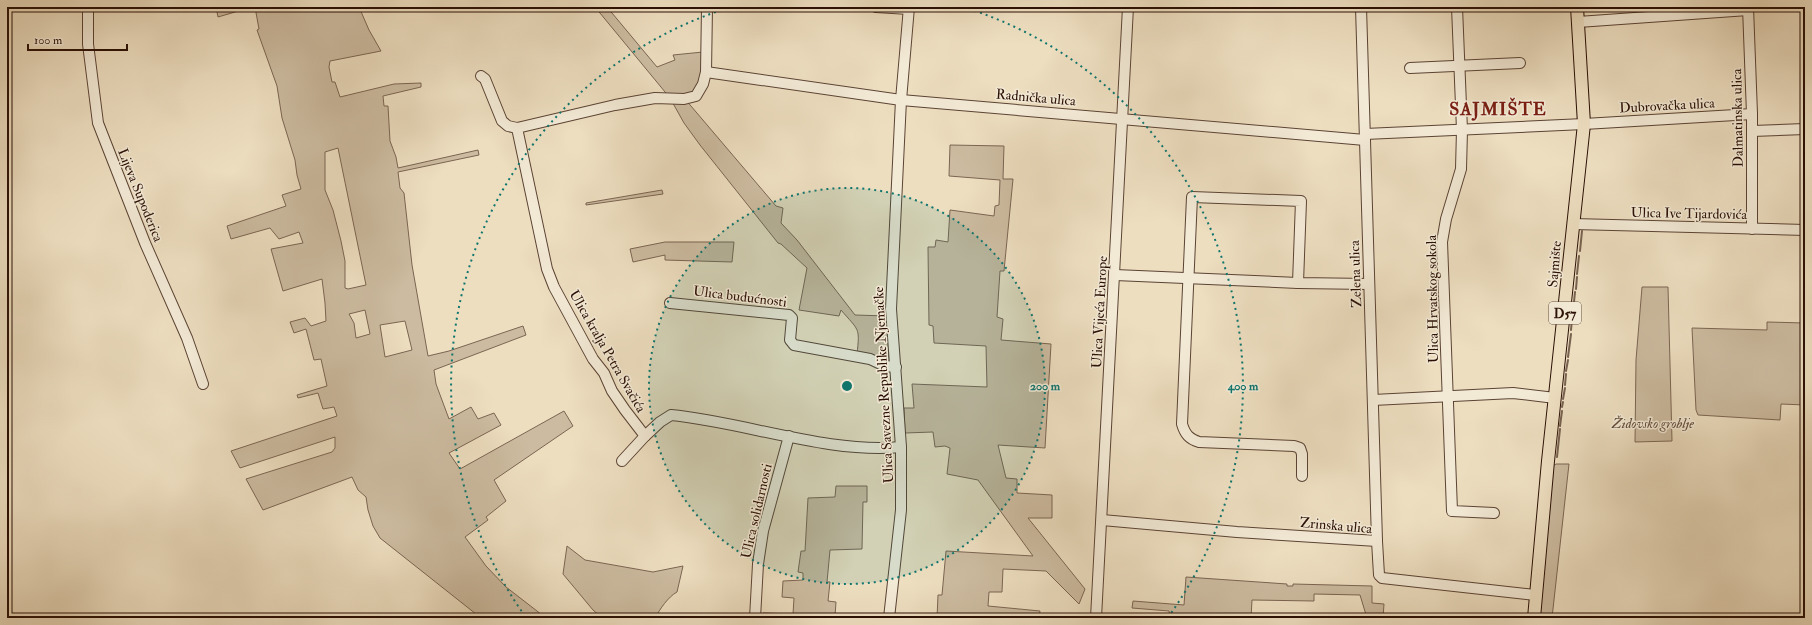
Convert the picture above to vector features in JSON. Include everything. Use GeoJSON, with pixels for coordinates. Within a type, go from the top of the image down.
{"type":"FeatureCollection","features":[{"type":"Feature","properties":{"kind":"main road","name":"Sajmište"},"geometry":{"type":"LineString","coordinates":[[1534,618],[1535,594],[1584,124],[1577,7]]}},
{"type":"Feature","properties":{"kind":"street","name":"Lijeva Supoderica"},"geometry":{"type":"LineString","coordinates":[[88,7],[88,44],[98,122],[145,243],[187,338],[203,384]]}},
{"type":"Feature","properties":{"kind":"street"},"geometry":{"type":"LineString","coordinates":[[481,76],[485,79],[502,121],[518,131],[621,103],[655,98],[692,98],[699,93],[704,84],[706,72],[707,7]]}},
{"type":"Feature","properties":{"kind":"street"},"geometry":{"type":"LineString","coordinates":[[876,7],[909,8]]}},
{"type":"Feature","properties":{"kind":"street","name":"Ulica Vijeća Europe"},"geometry":{"type":"LineString","coordinates":[[1096,618],[1128,7]]}},
{"type":"Feature","properties":{"kind":"street","name":"Zelena ulica"},"geometry":{"type":"LineString","coordinates":[[1361,7],[1377,541]]}},
{"type":"Feature","properties":{"kind":"street","name":"Ulica Hrvatskog sokola"},"geometry":{"type":"LineString","coordinates":[[1457,7],[1462,130],[1461,169],[1446,219],[1442,242],[1452,511],[1494,513]]}},
{"type":"Feature","properties":{"kind":"street","name":"Ulica Savezne Republike Njemačke"},"geometry":{"type":"LineString","coordinates":[[889,618],[901,510],[901,447],[896,367],[890,309],[901,100],[909,8]]}},
{"type":"Feature","properties":{"kind":"street"},"geometry":{"type":"LineString","coordinates":[[1578,22],[1748,8]]}},
{"type":"Feature","properties":{"kind":"street","name":"Dalmatinska ulica"},"geometry":{"type":"LineString","coordinates":[[1748,8],[1752,114],[1752,228]]}},
{"type":"Feature","properties":{"kind":"street"},"geometry":{"type":"LineString","coordinates":[[1410,68],[1520,63]]}},
{"type":"Feature","properties":{"kind":"street","name":"Radnička ulica"},"geometry":{"type":"LineString","coordinates":[[706,72],[901,100],[1122,119],[1365,137],[1462,130],[1584,124]]}},
{"type":"Feature","properties":{"kind":"street","name":"Dubrovačka ulica"},"geometry":{"type":"LineString","coordinates":[[1584,124],[1752,114]]}},
{"type":"Feature","properties":{"kind":"street"},"geometry":{"type":"LineString","coordinates":[[1752,131],[1805,129]]}},
{"type":"Feature","properties":{"kind":"street","name":"Ulica kralja Petra Svačića"},"geometry":{"type":"LineString","coordinates":[[518,131],[542,249],[549,275],[593,359],[604,373],[612,390],[633,423],[644,436],[660,422],[671,415],[789,436],[862,447],[901,447]]}},
{"type":"Feature","properties":{"kind":"street"},"geometry":{"type":"LineString","coordinates":[[1298,283],[1301,201],[1192,197],[1182,424],[1184,430],[1188,436],[1199,442],[1294,446],[1300,448],[1302,454],[1302,476]]}},
{"type":"Feature","properties":{"kind":"street","name":"Ulica Ive Tijardovića"},"geometry":{"type":"LineString","coordinates":[[1573,224],[1805,230]]}},
{"type":"Feature","properties":{"kind":"street"},"geometry":{"type":"LineString","coordinates":[[1115,275],[1298,283],[1369,284]]}},
{"type":"Feature","properties":{"kind":"street","name":"Ulica budućnosti"},"geometry":{"type":"LineString","coordinates":[[670,303],[789,315],[792,318],[790,340],[794,345],[870,359],[885,366],[896,367]]}},
{"type":"Feature","properties":{"kind":"street"},"geometry":{"type":"LineString","coordinates":[[1373,400],[1449,398],[1513,393],[1555,398]]}},
{"type":"Feature","properties":{"kind":"street"},"geometry":{"type":"LineString","coordinates":[[622,461],[644,436]]}},
{"type":"Feature","properties":{"kind":"street","name":"Ulica solidarnosti"},"geometry":{"type":"LineString","coordinates":[[755,618],[758,564],[763,531],[789,436]]}},
{"type":"Feature","properties":{"kind":"street","name":"Zrinska ulica"},"geometry":{"type":"LineString","coordinates":[[1102,520],[1237,532],[1377,541],[1379,575],[1382,578],[1535,594]]}},
{"type":"Feature","properties":{"kind":"green space"},"geometry":{"type":"Polygon","coordinates":[[[216,7],[252,7],[218,17],[216,7]]]}},
{"type":"Feature","properties":{"kind":"green space"},"geometry":{"type":"Polygon","coordinates":[[[255,7],[359,7],[369,30],[381,51],[330,61],[329,67],[332,82],[335,82],[340,97],[394,84],[421,83],[421,87],[383,96],[384,106],[388,106],[390,141],[396,157],[398,168],[478,150],[479,155],[398,172],[400,188],[404,193],[412,265],[428,356],[449,351],[523,326],[526,335],[434,370],[436,384],[449,419],[471,407],[478,419],[494,413],[501,425],[449,453],[460,469],[564,411],[573,426],[494,480],[506,501],[486,517],[488,520],[465,537],[486,566],[506,587],[546,618],[481,618],[380,538],[373,526],[366,497],[358,490],[352,477],[263,510],[246,479],[332,452],[335,448],[335,437],[240,468],[231,451],[337,416],[334,407],[323,409],[318,393],[298,398],[297,395],[327,386],[321,359],[314,360],[306,329],[294,333],[290,322],[305,318],[311,326],[326,321],[322,279],[283,291],[271,249],[303,243],[299,232],[279,239],[270,228],[231,239],[227,226],[286,206],[282,195],[301,189],[295,160],[282,118],[277,86],[257,30],[259,29],[255,7]],[[338,148],[325,152],[325,190],[333,210],[341,241],[345,261],[345,288],[348,289],[366,285],[338,148]],[[365,310],[349,314],[354,323],[356,338],[370,334],[365,310]],[[405,321],[380,325],[385,357],[412,350],[405,321]]]}},
{"type":"Feature","properties":{"kind":"green space"},"geometry":{"type":"Polygon","coordinates":[[[595,7],[607,7],[657,67],[675,60],[673,55],[703,52],[700,85],[685,99],[776,206],[783,208],[781,223],[797,240],[855,315],[887,316],[889,362],[857,354],[857,330],[841,310],[839,316],[799,310],[807,268],[781,244],[778,243],[700,145],[684,123],[670,98],[595,7]]]}},
{"type":"Feature","properties":{"kind":"green space"},"geometry":{"type":"Polygon","coordinates":[[[950,145],[1004,146],[1003,179],[1013,179],[1004,271],[1000,271],[997,317],[1003,319],[1001,340],[1051,344],[1045,448],[998,445],[1006,478],[1017,479],[1017,493],[1052,495],[1052,518],[1028,518],[1085,589],[1079,604],[1046,571],[1003,569],[1002,592],[989,592],[988,606],[1040,611],[1039,618],[937,618],[938,595],[942,595],[946,551],[1033,556],[978,480],[947,474],[950,448],[945,446],[935,447],[933,432],[905,433],[904,408],[914,408],[912,384],[987,387],[986,346],[934,343],[933,326],[929,325],[928,247],[935,247],[936,240],[948,242],[950,210],[994,216],[995,206],[999,205],[1000,180],[949,176],[950,145]]]}},
{"type":"Feature","properties":{"kind":"green space"},"geometry":{"type":"Polygon","coordinates":[[[662,190],[663,194],[586,205],[586,203],[662,190]]]}},
{"type":"Feature","properties":{"kind":"green space"},"geometry":{"type":"Polygon","coordinates":[[[665,242],[734,242],[732,262],[665,260],[665,255],[633,262],[630,249],[665,242]]]}},
{"type":"Feature","properties":{"kind":"green space","name":"Židovsko groblje"},"geometry":{"type":"Polygon","coordinates":[[[1642,287],[1668,287],[1672,441],[1635,442],[1636,360],[1642,287]]]}},
{"type":"Feature","properties":{"kind":"green space"},"geometry":{"type":"Polygon","coordinates":[[[1767,322],[1805,323],[1805,405],[1781,404],[1780,420],[1698,415],[1696,410],[1692,328],[1767,330],[1767,322]]]}},
{"type":"Feature","properties":{"kind":"green space"},"geometry":{"type":"Polygon","coordinates":[[[1556,464],[1569,464],[1552,618],[1538,618],[1553,466],[1556,464]]]}},
{"type":"Feature","properties":{"kind":"green space"},"geometry":{"type":"Polygon","coordinates":[[[836,486],[867,486],[867,502],[863,502],[862,549],[830,550],[827,582],[830,582],[828,601],[836,602],[835,616],[831,615],[831,618],[763,618],[763,613],[793,614],[794,598],[782,597],[783,581],[803,580],[803,573],[798,572],[801,551],[805,551],[808,498],[835,497],[836,486]]]}},
{"type":"Feature","properties":{"kind":"green space"},"geometry":{"type":"Polygon","coordinates":[[[567,546],[585,560],[653,572],[683,566],[677,592],[667,600],[655,618],[602,618],[593,610],[563,574],[567,546]]]}},
{"type":"Feature","properties":{"kind":"green space"},"geometry":{"type":"Polygon","coordinates":[[[1186,577],[1287,584],[1287,586],[1293,586],[1293,584],[1372,586],[1372,603],[1384,604],[1383,618],[1367,618],[1360,595],[1314,594],[1314,601],[1252,600],[1251,618],[1170,618],[1169,611],[1132,608],[1133,601],[1184,605],[1186,577]]]}},
{"type":"Feature","properties":{"kind":"waterway"},"geometry":{"type":"LineString","coordinates":[[1580,251],[1582,231]]}},
{"type":"Feature","properties":{"kind":"waterway"},"geometry":{"type":"LineString","coordinates":[[1577,274],[1579,256]]}},
{"type":"Feature","properties":{"kind":"waterway"},"geometry":{"type":"LineString","coordinates":[[1576,289],[1577,277]]}},
{"type":"Feature","properties":{"kind":"waterway"},"geometry":{"type":"LineString","coordinates":[[1574,302],[1575,292]]}},
{"type":"Feature","properties":{"kind":"waterway"},"geometry":{"type":"LineString","coordinates":[[1573,315],[1574,305]]}},
{"type":"Feature","properties":{"kind":"waterway"},"geometry":{"type":"LineString","coordinates":[[1571,330],[1572,319]]}},
{"type":"Feature","properties":{"kind":"waterway"},"geometry":{"type":"LineString","coordinates":[[1568,357],[1571,334]]}},
{"type":"Feature","properties":{"kind":"waterway"},"geometry":{"type":"LineString","coordinates":[[1566,371],[1568,360]]}},
{"type":"Feature","properties":{"kind":"waterway"},"geometry":{"type":"LineString","coordinates":[[1565,385],[1566,374]]}},
{"type":"Feature","properties":{"kind":"waterway"},"geometry":{"type":"LineString","coordinates":[[1563,399],[1565,388]]}},
{"type":"Feature","properties":{"kind":"waterway"},"geometry":{"type":"LineString","coordinates":[[1562,407],[1563,402]]}},
{"type":"Feature","properties":{"kind":"waterway"},"geometry":{"type":"LineString","coordinates":[[1560,426],[1562,411]]}},
{"type":"Feature","properties":{"kind":"waterway"},"geometry":{"type":"LineString","coordinates":[[1557,457],[1560,429]]}},
{"type":"Feature","properties":{"kind":"district","name":"SAJMIŠTE"},"geometry":{"type":"Point","coordinates":[1498,109]}}]}
